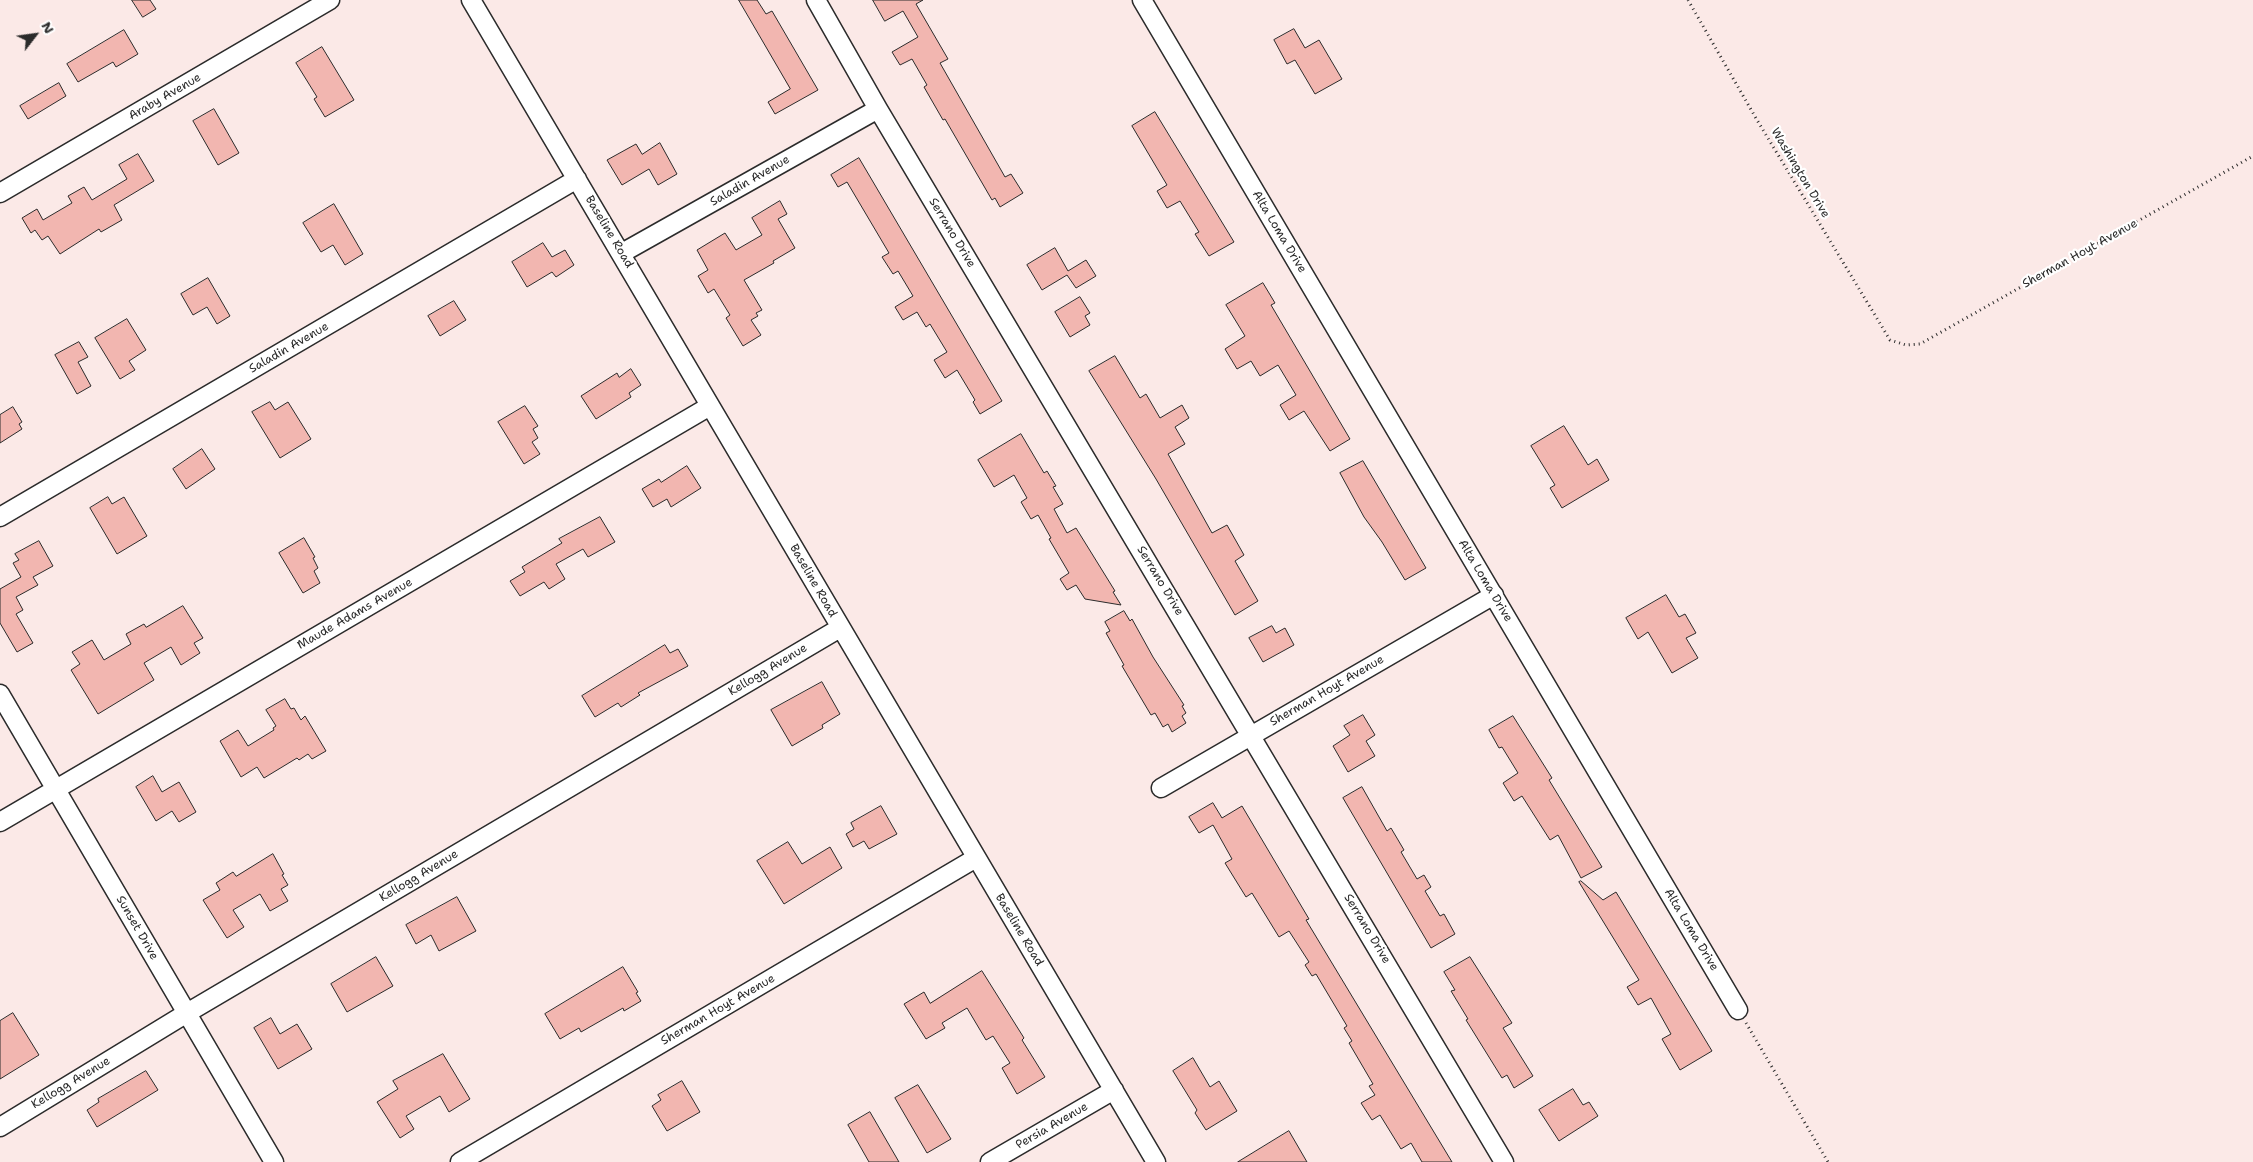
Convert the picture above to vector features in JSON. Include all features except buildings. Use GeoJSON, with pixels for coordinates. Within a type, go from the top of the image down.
{"type":"FeatureCollection","features":[{"type":"Feature","properties":{"kind":"street","name":"Araby Avenue"},"geometry":{"type":"LineString","coordinates":[[0,193],[330,0]]}},
{"type":"Feature","properties":{"kind":"street","name":"Baseline Road"},"geometry":{"type":"LineString","coordinates":[[471,0],[1156,1162]]}},
{"type":"Feature","properties":{"kind":"street","name":"Serrano Drive"},"geometry":{"type":"LineString","coordinates":[[816,0],[878,109],[1252,735],[1504,1162]]}},
{"type":"Feature","properties":{"kind":"street","name":"Alta Loma Drive"},"geometry":{"type":"LineString","coordinates":[[1142,0],[1738,1010]]}},
{"type":"Feature","properties":{"kind":"street","name":"Saladin Avenue"},"geometry":{"type":"LineString","coordinates":[[622,254],[878,109]]}},
{"type":"Feature","properties":{"kind":"street","name":"Saladin Avenue"},"geometry":{"type":"LineString","coordinates":[[0,517],[577,179]]}},
{"type":"Feature","properties":{"kind":"street","name":"Maude Adams Avenue"},"geometry":{"type":"LineString","coordinates":[[0,822],[710,406]]}},
{"type":"Feature","properties":{"kind":"street","name":"Sherman Hoyt Avenue"},"geometry":{"type":"LineString","coordinates":[[1162,788],[1494,595]]}},
{"type":"Feature","properties":{"kind":"street","name":"Kellogg Avenue"},"geometry":{"type":"LineString","coordinates":[[0,1127],[187,1013],[840,628]]}},
{"type":"Feature","properties":{"kind":"street","name":"Sunset Drive"},"geometry":{"type":"LineString","coordinates":[[0,694],[274,1162]]}},
{"type":"Feature","properties":{"kind":"street","name":"Sherman Hoyt Avenue"},"geometry":{"type":"LineString","coordinates":[[460,1162],[976,858]]}},
{"type":"Feature","properties":{"kind":"street","name":"Persia Avenue"},"geometry":{"type":"LineString","coordinates":[[990,1162],[1114,1090]]}},
{"type":"Feature","properties":{"kind":"path","name":"Washington Drive"},"geometry":{"type":"LineString","coordinates":[[1688,0],[1762,128],[1890,340],[1906,345]]}},
{"type":"Feature","properties":{"kind":"path","name":"Sherman Hoyt Avenue"},"geometry":{"type":"LineString","coordinates":[[1906,345],[1920,344],[2253,156]]}},
{"type":"Feature","properties":{"kind":"path"},"geometry":{"type":"LineString","coordinates":[[1738,1010],[1828,1162]]}}]}
